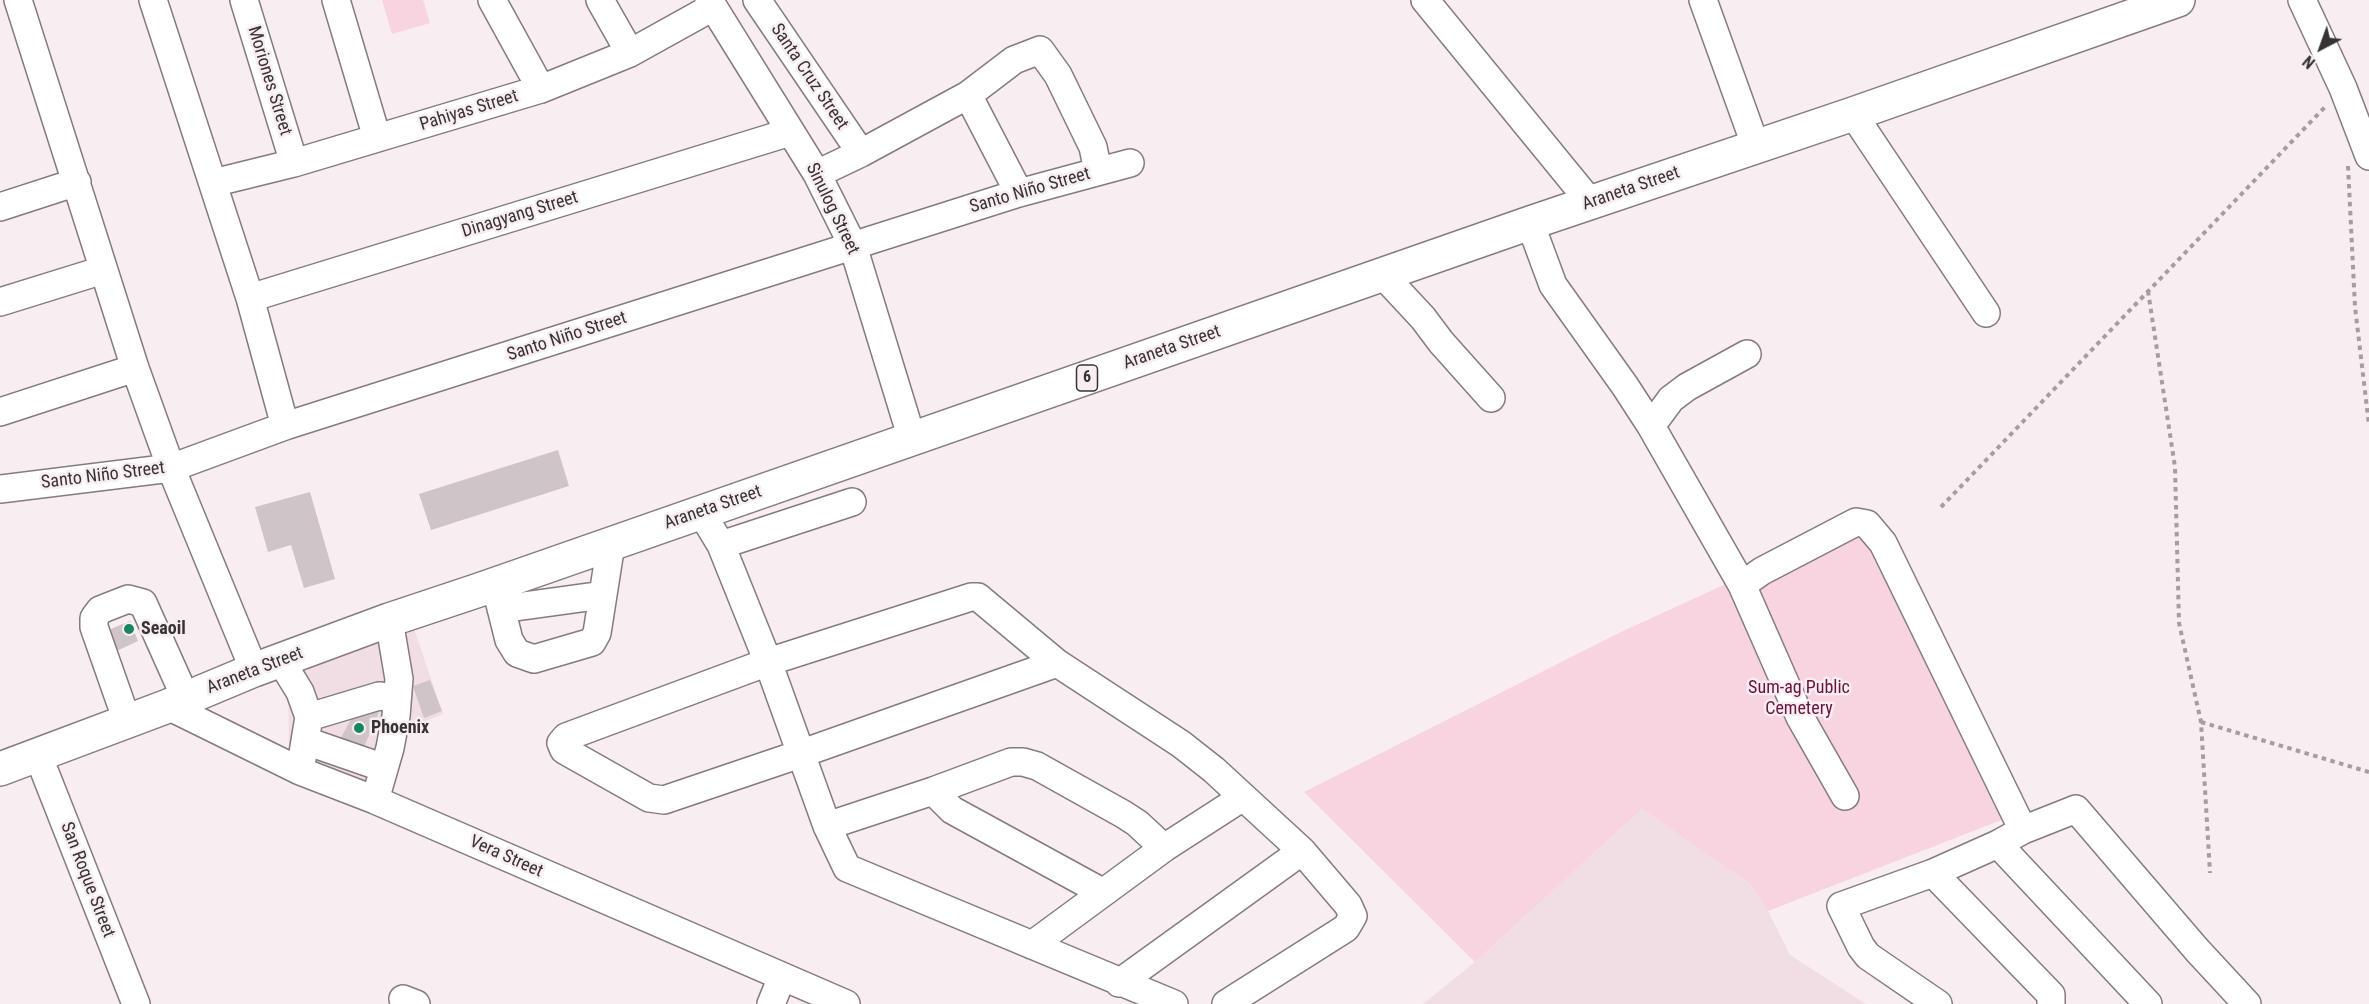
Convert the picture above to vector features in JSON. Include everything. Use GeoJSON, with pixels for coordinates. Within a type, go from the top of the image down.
{"type":"FeatureCollection","features":[{"type":"Feature","properties":{"kind":"highway","name":"Araneta Street"},"geometry":{"type":"LineString","coordinates":[[0,769],[389,620],[498,596],[611,544],[701,512],[2178,0]]}},
{"type":"Feature","properties":{"kind":"street"},"geometry":{"type":"LineString","coordinates":[[153,0],[250,298],[285,426]]}},
{"type":"Feature","properties":{"kind":"street","name":"Moriones Street"},"geometry":{"type":"LineString","coordinates":[[244,0],[294,163]]}},
{"type":"Feature","properties":{"kind":"street"},"geometry":{"type":"LineString","coordinates":[[336,0],[377,138]]}},
{"type":"Feature","properties":{"kind":"street"},"geometry":{"type":"LineString","coordinates":[[492,0],[541,89]]}},
{"type":"Feature","properties":{"kind":"street"},"geometry":{"type":"LineString","coordinates":[[600,0],[630,53]]}},
{"type":"Feature","properties":{"kind":"street","name":"Santa Cruz Street"},"geometry":{"type":"LineString","coordinates":[[757,0],[861,153]]}},
{"type":"Feature","properties":{"kind":"street"},"geometry":{"type":"LineString","coordinates":[[1425,0],[1592,203]]}},
{"type":"Feature","properties":{"kind":"street"},"geometry":{"type":"LineString","coordinates":[[1703,0],[1756,147]]}},
{"type":"Feature","properties":{"kind":"street"},"geometry":{"type":"LineString","coordinates":[[2302,0],[2343,88],[2358,157]]}},
{"type":"Feature","properties":{"kind":"street"},"geometry":{"type":"LineString","coordinates":[[27,3],[104,270],[135,368],[171,468],[268,665],[300,692],[308,729],[300,771]]}},
{"type":"Feature","properties":{"kind":"street","name":"Pahiyas Street"},"geometry":{"type":"LineString","coordinates":[[213,183],[294,163],[541,89],[630,53],[711,4]]}},
{"type":"Feature","properties":{"kind":"street","name":"Sinulog Street"},"geometry":{"type":"LineString","coordinates":[[711,4],[818,174],[853,246],[912,439]]}},
{"type":"Feature","properties":{"kind":"street"},"geometry":{"type":"LineString","coordinates":[[818,174],[968,95],[1014,60],[1040,50],[1058,75],[1094,147],[1098,171]]}},
{"type":"Feature","properties":{"kind":"street"},"geometry":{"type":"LineString","coordinates":[[968,95],[1019,193]]}},
{"type":"Feature","properties":{"kind":"street"},"geometry":{"type":"LineString","coordinates":[[1853,114],[1986,313]]}},
{"type":"Feature","properties":{"kind":"street","name":"Dinagyang Street"},"geometry":{"type":"LineString","coordinates":[[250,298],[790,132]]}},
{"type":"Feature","properties":{"kind":"street","name":"Santo Niño Street"},"geometry":{"type":"LineString","coordinates":[[0,489],[171,468],[285,426],[1019,193],[1130,163]]}},
{"type":"Feature","properties":{"kind":"street"},"geometry":{"type":"LineString","coordinates":[[0,207],[77,182]]}},
{"type":"Feature","properties":{"kind":"street"},"geometry":{"type":"LineString","coordinates":[[1530,223],[1553,285],[1651,426],[1742,585],[1800,717],[1845,796]]}},
{"type":"Feature","properties":{"kind":"street"},"geometry":{"type":"LineString","coordinates":[[0,302],[104,270]]}},
{"type":"Feature","properties":{"kind":"street"},"geometry":{"type":"LineString","coordinates":[[1383,275],[1423,318],[1433,333],[1491,399]]}},
{"type":"Feature","properties":{"kind":"street"},"geometry":{"type":"LineString","coordinates":[[1651,426],[1671,399],[1687,387],[1747,354]]}},
{"type":"Feature","properties":{"kind":"street"},"geometry":{"type":"LineString","coordinates":[[0,412],[135,368]]}},
{"type":"Feature","properties":{"kind":"street"},"geometry":{"type":"LineString","coordinates":[[721,545],[852,502]]}},
{"type":"Feature","properties":{"kind":"street"},"geometry":{"type":"LineString","coordinates":[[701,512],[721,545],[768,662],[827,826],[843,861],[853,872],[1174,1004]]}},
{"type":"Feature","properties":{"kind":"street"},"geometry":{"type":"LineString","coordinates":[[1742,585],[1856,522],[1867,524],[1884,543],[2023,830]]}},
{"type":"Feature","properties":{"kind":"street"},"geometry":{"type":"LineString","coordinates":[[603,595],[498,596],[509,640],[518,653],[534,659],[592,642],[597,633],[603,595],[611,544]]}},
{"type":"Feature","properties":{"kind":"street"},"geometry":{"type":"LineString","coordinates":[[1057,663],[663,800],[656,801],[564,750],[561,743],[566,737],[768,662],[971,597],[985,601],[1057,663],[1181,744],[1214,770],[1302,851],[1348,905],[1353,916],[1346,928],[1226,1004]]}},
{"type":"Feature","properties":{"kind":"street"},"geometry":{"type":"LineString","coordinates":[[127,721],[94,627],[94,618],[100,609],[128,599],[142,603],[177,702]]}},
{"type":"Feature","properties":{"kind":"street"},"geometry":{"type":"LineString","coordinates":[[375,800],[396,716],[398,698],[399,680],[389,620]]}},
{"type":"Feature","properties":{"kind":"street"},"geometry":{"type":"LineString","coordinates":[[308,729],[379,696],[398,698]]}},
{"type":"Feature","properties":{"kind":"street","name":"Vera Street"},"geometry":{"type":"LineString","coordinates":[[177,702],[300,771],[375,800],[846,1004]]}},
{"type":"Feature","properties":{"kind":"street"},"geometry":{"type":"LineString","coordinates":[[308,729],[384,768]]}},
{"type":"Feature","properties":{"kind":"street","name":"San Roque Street"},"geometry":{"type":"LineString","coordinates":[[38,756],[136,1004]]}},
{"type":"Feature","properties":{"kind":"street"},"geometry":{"type":"LineString","coordinates":[[827,826],[1011,762],[1023,762],[1037,766],[1123,814],[1137,823],[1164,848]]}},
{"type":"Feature","properties":{"kind":"street"},"geometry":{"type":"LineString","coordinates":[[933,791],[961,816],[1102,892]]}},
{"type":"Feature","properties":{"kind":"street"},"geometry":{"type":"LineString","coordinates":[[1032,945],[1164,848],[1243,798]]}},
{"type":"Feature","properties":{"kind":"street"},"geometry":{"type":"LineString","coordinates":[[1938,1004],[1868,956],[1840,906],[1933,873],[1998,844],[2023,830],[2076,809],[2197,950],[2247,1004]]}},
{"type":"Feature","properties":{"kind":"street"},"geometry":{"type":"LineString","coordinates":[[1998,844],[2148,1004]]}},
{"type":"Feature","properties":{"kind":"street"},"geometry":{"type":"LineString","coordinates":[[1119,983],[1302,851]]}},
{"type":"Feature","properties":{"kind":"street"},"geometry":{"type":"LineString","coordinates":[[1933,873],[2051,995],[2051,1004]]}},
{"type":"Feature","properties":{"kind":"street"},"geometry":{"type":"LineString","coordinates":[[771,1004],[782,977]]}},
{"type":"Feature","properties":{"kind":"path"},"geometry":{"type":"LineString","coordinates":[[1941,507],[2343,88]]}},
{"type":"Feature","properties":{"kind":"path"},"geometry":{"type":"LineString","coordinates":[[2358,157],[2355,308],[2369,425]]}},
{"type":"Feature","properties":{"kind":"path"},"geometry":{"type":"LineString","coordinates":[[2148,291],[2175,467],[2179,623],[2201,722],[2210,873]]}},
{"type":"Feature","properties":{"kind":"path"},"geometry":{"type":"LineString","coordinates":[[2201,722],[2369,772]]}},
{"type":"Feature","properties":{"kind":"shaded area"},"geometry":{"type":"Polygon","coordinates":[[[413,626],[443,714],[411,727],[386,795],[289,753],[288,676],[413,626]]]}},
{"type":"Feature","properties":{"kind":"shaded area"},"geometry":{"type":"Polygon","coordinates":[[[1642,809],[1750,884],[1768,911],[1790,955],[1866,1004],[1423,1004],[1475,962],[1642,809]]]}},
{"type":"Feature","properties":{"kind":"green space"},"geometry":{"type":"Polygon","coordinates":[[[382,0],[423,0],[430,23],[392,34],[382,0]]]}},
{"type":"Feature","properties":{"kind":"green space","name":"Sum-ag Public Cemetery"},"geometry":{"type":"Polygon","coordinates":[[[1857,524],[2004,819],[1768,911],[1750,884],[1642,809],[1475,962],[1304,792],[1621,632],[1857,524]]]}},
{"type":"Feature","properties":{"kind":"building"},"geometry":{"type":"Polygon","coordinates":[[[558,450],[569,486],[431,530],[419,494],[558,450]]]}},
{"type":"Feature","properties":{"kind":"building"},"geometry":{"type":"Polygon","coordinates":[[[310,492],[335,579],[304,588],[291,545],[268,552],[255,507],[310,492]]]}},
{"type":"Feature","properties":{"kind":"building"},"geometry":{"type":"Polygon","coordinates":[[[130,621],[138,641],[110,654],[101,633],[130,621]]]}},
{"type":"Feature","properties":{"kind":"building"},"geometry":{"type":"Polygon","coordinates":[[[430,680],[442,711],[424,718],[413,686],[430,680]]]}},
{"type":"Feature","properties":{"kind":"building","name":"Phoenix"},"geometry":{"type":"Polygon","coordinates":[[[373,692],[379,712],[361,754],[338,743],[356,710],[373,692]]]}},
{"type":"Feature","properties":{"kind":"place","name":"Seaoil"},"geometry":{"type":"Point","coordinates":[129,629]}},
{"type":"Feature","properties":{"kind":"place","name":"Phoenix"},"geometry":{"type":"Point","coordinates":[359,728]}}]}
